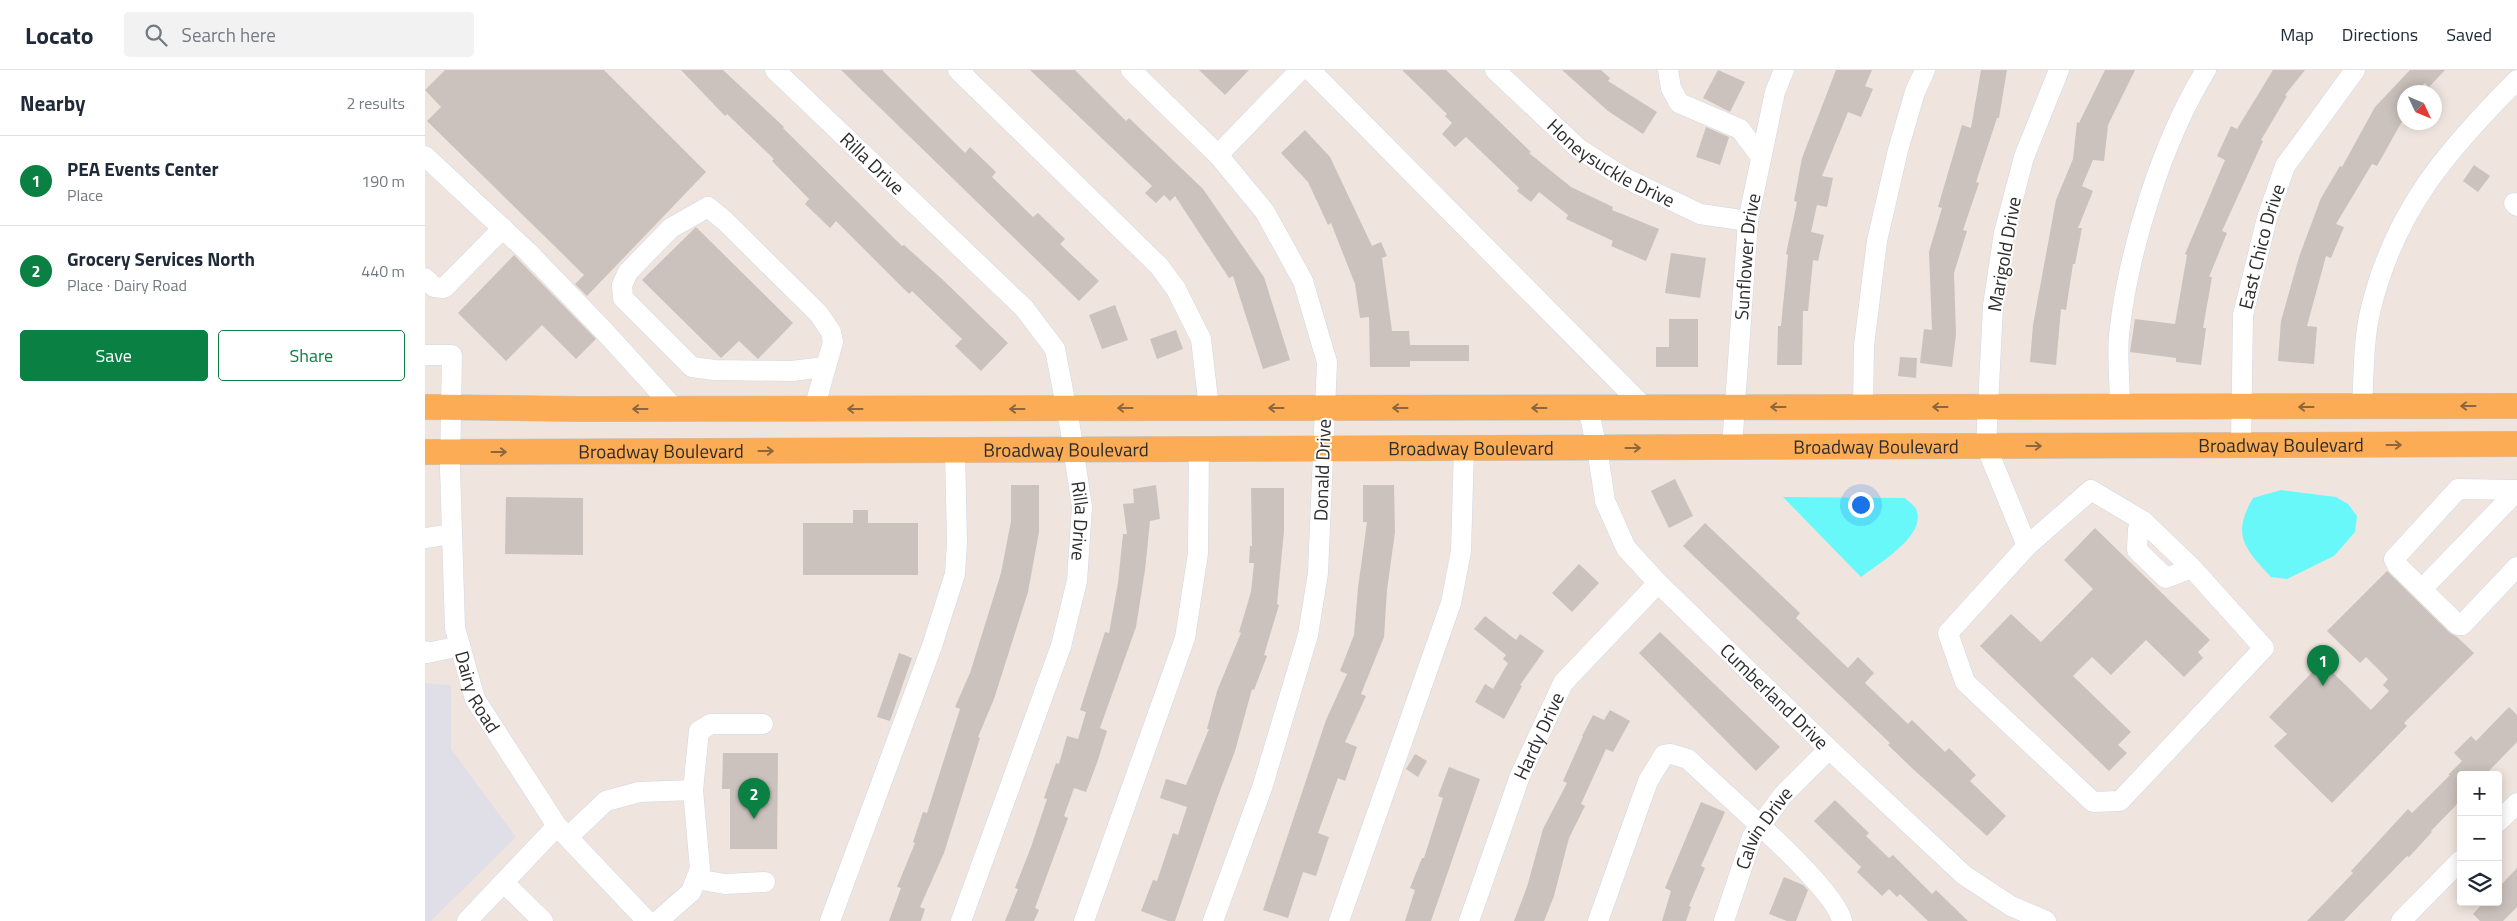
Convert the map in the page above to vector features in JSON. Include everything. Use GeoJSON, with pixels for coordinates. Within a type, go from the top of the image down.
{"type":"FeatureCollection","features":[{"type":"Feature","properties":{"kind":"main road","name":"Broadway Boulevard"},"geometry":{"type":"LineString","coordinates":[[425,408],[2517,406]]}},
{"type":"Feature","properties":{"kind":"main road","name":"Broadway Boulevard"},"geometry":{"type":"LineString","coordinates":[[425,452],[2517,444]]}},
{"type":"Feature","properties":{"kind":"street","name":"Rilla Drive"},"geometry":{"type":"LineString","coordinates":[[775,70],[1024,308],[1055,348],[1075,450],[1082,507],[1077,581],[1061,646],[961,921]]}},
{"type":"Feature","properties":{"kind":"street"},"geometry":{"type":"LineString","coordinates":[[958,70],[1159,266],[1176,290],[1201,339],[1209,408]]}},
{"type":"Feature","properties":{"kind":"street","name":"Donald Drive"},"geometry":{"type":"LineString","coordinates":[[1131,70],[1217,155],[1265,212],[1303,281],[1327,362],[1318,573],[1308,635],[1261,788],[1213,921]]}},
{"type":"Feature","properties":{"kind":"street"},"geometry":{"type":"LineString","coordinates":[[1217,155],[1300,70]]}},
{"type":"Feature","properties":{"kind":"street"},"geometry":{"type":"LineString","coordinates":[[1310,70],[1645,408]]}},
{"type":"Feature","properties":{"kind":"street","name":"Honeysuckle Drive"},"geometry":{"type":"LineString","coordinates":[[1495,70],[1579,149],[1623,177],[1700,214],[1748,222]]}},
{"type":"Feature","properties":{"kind":"street"},"geometry":{"type":"LineString","coordinates":[[1668,70],[1671,88],[1679,103],[1740,129],[1761,157]]}},
{"type":"Feature","properties":{"kind":"street","name":"Sunflower Drive"},"geometry":{"type":"LineString","coordinates":[[1732,447],[1748,222],[1775,92],[1784,70]]}},
{"type":"Feature","properties":{"kind":"street"},"geometry":{"type":"LineString","coordinates":[[1863,407],[1864,346],[1877,241],[1898,150],[1915,92],[1925,70]]}},
{"type":"Feature","properties":{"kind":"street","name":"Marigold Drive"},"geometry":{"type":"LineString","coordinates":[[1986,446],[1993,306],[2004,232],[2024,157],[2059,70]]}},
{"type":"Feature","properties":{"kind":"street"},"geometry":{"type":"LineString","coordinates":[[2120,407],[2119,336],[2143,215],[2192,94],[2206,70]]}},
{"type":"Feature","properties":{"kind":"street","name":"East Chico Drive"},"geometry":{"type":"LineString","coordinates":[[2241,445],[2243,315],[2267,218],[2285,166],[2355,70]]}},
{"type":"Feature","properties":{"kind":"street"},"geometry":{"type":"LineString","coordinates":[[2362,407],[2365,350],[2371,309],[2389,250],[2431,175],[2480,117],[2517,80]]}},
{"type":"Feature","properties":{"kind":"street"},"geometry":{"type":"LineString","coordinates":[[425,156],[503,228],[599,325],[675,409]]}},
{"type":"Feature","properties":{"kind":"street"},"geometry":{"type":"LineString","coordinates":[[814,409],[833,342],[831,332],[819,314],[725,221],[708,207],[671,228],[628,272],[622,285],[623,298],[692,367],[714,370],[792,371],[825,367]]}},
{"type":"Feature","properties":{"kind":"street"},"geometry":{"type":"LineString","coordinates":[[425,278],[434,286],[444,288],[503,228]]}},
{"type":"Feature","properties":{"kind":"street","name":"Dairy Road"},"geometry":{"type":"LineString","coordinates":[[425,355],[452,355],[450,452],[455,628],[475,700],[563,831],[647,921]]}},
{"type":"Feature","properties":{"kind":"street","name":"Cumberland Drive"},"geometry":{"type":"LineString","coordinates":[[1588,408],[1597,448],[1605,501],[1627,548],[1658,583],[1829,749],[2007,914],[2046,921]]}},
{"type":"Feature","properties":{"kind":"street"},"geometry":{"type":"LineString","coordinates":[[1986,446],[2027,546]]}},
{"type":"Feature","properties":{"kind":"street"},"geometry":{"type":"LineString","coordinates":[[1339,921],[1451,603],[1461,551],[1464,448]]}},
{"type":"Feature","properties":{"kind":"street"},"geometry":{"type":"LineString","coordinates":[[1084,921],[1185,638],[1199,553],[1199,449]]}},
{"type":"Feature","properties":{"kind":"street"},"geometry":{"type":"LineString","coordinates":[[831,921],[932,646],[955,574],[957,542],[955,450]]}},
{"type":"Feature","properties":{"kind":"street"},"geometry":{"type":"LineString","coordinates":[[2517,491],[2459,489],[2394,559],[2397,565],[2458,624],[2462,625],[2517,567]]}},
{"type":"Feature","properties":{"kind":"street"},"geometry":{"type":"LineString","coordinates":[[2091,490],[2143,521],[2138,529],[2137,550],[2166,578],[2192,568],[2264,648],[2120,801],[2093,802],[1965,682],[1948,633],[2027,546],[2091,490]]}},
{"type":"Feature","properties":{"kind":"street"},"geometry":{"type":"LineString","coordinates":[[2422,589],[2517,491]]}},
{"type":"Feature","properties":{"kind":"street"},"geometry":{"type":"LineString","coordinates":[[425,538],[452,534]]}},
{"type":"Feature","properties":{"kind":"street","name":"Hardy Drive"},"geometry":{"type":"LineString","coordinates":[[1469,921],[1520,776],[1563,683],[1658,583]]}},
{"type":"Feature","properties":{"kind":"street"},"geometry":{"type":"LineString","coordinates":[[425,650],[427,653],[460,646]]}},
{"type":"Feature","properties":{"kind":"street"},"geometry":{"type":"LineString","coordinates":[[658,921],[691,892],[701,869],[693,790],[699,731],[711,724],[763,724]]}},
{"type":"Feature","properties":{"kind":"street","name":"Calvin Drive"},"geometry":{"type":"LineString","coordinates":[[1724,921],[1752,837],[1783,795],[1829,749]]}},
{"type":"Feature","properties":{"kind":"street"},"geometry":{"type":"LineString","coordinates":[[1597,921],[1648,781],[1664,755],[1671,754],[1688,759],[1820,884],[1840,912],[1842,921]]}},
{"type":"Feature","properties":{"kind":"street"},"geometry":{"type":"LineString","coordinates":[[467,921],[504,883],[563,831],[606,801],[639,792],[693,790]]}},
{"type":"Feature","properties":{"kind":"street"},"geometry":{"type":"LineString","coordinates":[[2502,818],[2517,803]]}},
{"type":"Feature","properties":{"kind":"street"},"geometry":{"type":"LineString","coordinates":[[2401,921],[2460,861]]}},
{"type":"Feature","properties":{"kind":"street"},"geometry":{"type":"LineString","coordinates":[[696,879],[725,884],[765,882]]}},
{"type":"Feature","properties":{"kind":"street"},"geometry":{"type":"LineString","coordinates":[[504,883],[543,921]]}},
{"type":"Feature","properties":{"kind":"shaded area"},"geometry":{"type":"Polygon","coordinates":[[[425,683],[451,685],[451,749],[516,837],[431,921],[425,921],[425,683]]]}},
{"type":"Feature","properties":{"kind":"water"},"geometry":{"type":"Polygon","coordinates":[[[2281,490],[2336,497],[2348,504],[2357,516],[2355,532],[2334,556],[2287,579],[2271,577],[2248,549],[2242,532],[2246,511],[2253,498],[2281,490]]]}},
{"type":"Feature","properties":{"kind":"water"},"geometry":{"type":"Polygon","coordinates":[[[1783,497],[1905,498],[1916,509],[1918,519],[1915,529],[1908,539],[1889,557],[1861,577],[1783,497]]]}},
{"type":"Feature","properties":{"kind":"building"},"geometry":{"type":"Polygon","coordinates":[[[445,70],[604,70],[706,172],[587,296],[575,284],[584,275],[427,121],[441,107],[425,90],[445,70]]]}},
{"type":"Feature","properties":{"kind":"building"},"geometry":{"type":"Polygon","coordinates":[[[681,70],[723,70],[784,127],[902,246],[904,245],[943,280],[1008,343],[981,371],[955,346],[962,339],[912,291],[909,294],[836,221],[830,228],[805,204],[809,199],[772,161],[774,159],[727,114],[725,116],[681,70]]]}},
{"type":"Feature","properties":{"kind":"building"},"geometry":{"type":"Polygon","coordinates":[[[841,70],[882,70],[965,153],[970,147],[996,172],[992,177],[1033,217],[1038,213],[1065,239],[1060,244],[1099,281],[1079,301],[841,70]]]}},
{"type":"Feature","properties":{"kind":"building"},"geometry":{"type":"Polygon","coordinates":[[[1030,70],[1075,70],[1126,121],[1129,118],[1203,189],[1264,277],[1290,360],[1263,369],[1233,276],[1229,278],[1175,196],[1170,201],[1164,195],[1156,203],[1145,193],[1152,186],[1030,70]]]}},
{"type":"Feature","properties":{"kind":"building"},"geometry":{"type":"Polygon","coordinates":[[[1199,70],[1249,70],[1225,95],[1199,70]]]}},
{"type":"Feature","properties":{"kind":"building"},"geometry":{"type":"Polygon","coordinates":[[[1402,70],[1446,70],[1531,152],[1529,153],[1571,187],[1613,207],[1612,210],[1659,229],[1646,261],[1611,246],[1613,241],[1566,219],[1568,215],[1539,192],[1531,202],[1517,191],[1519,188],[1466,137],[1455,147],[1442,134],[1452,123],[1445,116],[1447,114],[1402,70]]]}},
{"type":"Feature","properties":{"kind":"building"},"geometry":{"type":"Polygon","coordinates":[[[1562,70],[1601,70],[1610,78],[1608,81],[1657,112],[1643,134],[1608,111],[1562,70]]]}},
{"type":"Feature","properties":{"kind":"building"},"geometry":{"type":"Polygon","coordinates":[[[1718,70],[1745,82],[1730,112],[1703,98],[1718,70]]]}},
{"type":"Feature","properties":{"kind":"building"},"geometry":{"type":"Polygon","coordinates":[[[1836,70],[1872,70],[1865,86],[1873,89],[1861,117],[1848,112],[1822,176],[1833,178],[1827,207],[1817,205],[1811,232],[1824,235],[1818,261],[1813,260],[1808,311],[1803,311],[1802,365],[1777,365],[1778,326],[1781,326],[1788,255],[1786,254],[1797,202],[1794,201],[1802,158],[1836,70]]]}},
{"type":"Feature","properties":{"kind":"building"},"geometry":{"type":"Polygon","coordinates":[[[1981,70],[2007,70],[1999,118],[1997,118],[1976,182],[1979,183],[1963,230],[1967,231],[1954,273],[1956,334],[1952,367],[1920,363],[1924,329],[1932,330],[1929,252],[1942,208],[1938,207],[1962,125],[1971,128],[1981,70]]]}},
{"type":"Feature","properties":{"kind":"building"},"geometry":{"type":"Polygon","coordinates":[[[2105,70],[2135,70],[2108,125],[2104,161],[2093,160],[2082,186],[2093,191],[2078,228],[2082,228],[2075,264],[2073,264],[2066,310],[2061,309],[2056,365],[2030,362],[2033,325],[2056,200],[2073,159],[2077,122],[2079,123],[2105,70]]]}},
{"type":"Feature","properties":{"kind":"building"},"geometry":{"type":"Polygon","coordinates":[[[2273,70],[2305,70],[2285,95],[2287,96],[2261,140],[2263,141],[2222,231],[2227,233],[2209,277],[2212,277],[2203,328],[2206,328],[2201,365],[2176,362],[2176,358],[2130,352],[2135,319],[2175,324],[2187,255],[2185,254],[2225,160],[2217,156],[2231,126],[2237,129],[2273,70]]]}},
{"type":"Feature","properties":{"kind":"building"},"geometry":{"type":"Polygon","coordinates":[[[2410,70],[2445,70],[2431,85],[2425,83],[2423,85],[2397,85],[2397,130],[2377,166],[2372,164],[2336,224],[2344,227],[2331,258],[2326,256],[2307,326],[2317,327],[2314,364],[2278,361],[2281,321],[2299,257],[2321,198],[2340,166],[2342,167],[2375,107],[2410,70]]]}},
{"type":"Feature","properties":{"kind":"building"},"geometry":{"type":"Polygon","coordinates":[[[1706,127],[1729,137],[1720,165],[1696,157],[1706,127]]]}},
{"type":"Feature","properties":{"kind":"building"},"geometry":{"type":"Polygon","coordinates":[[[1305,130],[1330,157],[1372,246],[1381,242],[1387,256],[1382,258],[1392,331],[1409,331],[1410,345],[1469,345],[1469,361],[1410,361],[1410,367],[1370,367],[1369,317],[1360,318],[1355,284],[1331,223],[1328,225],[1308,182],[1281,153],[1305,130]]]}},
{"type":"Feature","properties":{"kind":"building"},"geometry":{"type":"Polygon","coordinates":[[[2474,165],[2490,176],[2478,192],[2463,181],[2474,165]]]}},
{"type":"Feature","properties":{"kind":"building"},"geometry":{"type":"Polygon","coordinates":[[[696,227],[793,323],[758,359],[739,341],[721,358],[642,280],[696,227]]]}},
{"type":"Feature","properties":{"kind":"building"},"geometry":{"type":"Polygon","coordinates":[[[1671,253],[1706,258],[1700,298],[1665,293],[1671,253]]]}},
{"type":"Feature","properties":{"kind":"building"},"geometry":{"type":"Polygon","coordinates":[[[514,255],[596,339],[576,359],[542,325],[506,361],[458,313],[514,255]]]}},
{"type":"Feature","properties":{"kind":"building"},"geometry":{"type":"Polygon","coordinates":[[[1115,305],[1128,340],[1102,349],[1089,315],[1115,305]]]}},
{"type":"Feature","properties":{"kind":"building"},"geometry":{"type":"Polygon","coordinates":[[[1669,319],[1698,319],[1698,367],[1656,367],[1656,347],[1669,347],[1669,319]]]}},
{"type":"Feature","properties":{"kind":"building"},"geometry":{"type":"Polygon","coordinates":[[[1176,330],[1183,349],[1157,359],[1150,339],[1176,330]]]}},
{"type":"Feature","properties":{"kind":"building"},"geometry":{"type":"Polygon","coordinates":[[[1900,357],[1917,358],[1916,378],[1898,376],[1900,357]]]}},
{"type":"Feature","properties":{"kind":"building"},"geometry":{"type":"Polygon","coordinates":[[[1675,479],[1693,516],[1669,528],[1651,491],[1675,479]]]}},
{"type":"Feature","properties":{"kind":"building"},"geometry":{"type":"Polygon","coordinates":[[[1011,485],[1039,485],[1039,532],[1028,592],[994,699],[978,737],[980,738],[944,853],[920,907],[925,909],[921,921],[889,921],[901,888],[897,887],[915,843],[913,842],[923,812],[927,813],[960,709],[955,707],[970,673],[1001,573],[1011,521],[1011,485]]]}},
{"type":"Feature","properties":{"kind":"building"},"geometry":{"type":"Polygon","coordinates":[[[1156,485],[1160,519],[1150,521],[1136,627],[1100,728],[1107,731],[1097,763],[1086,792],[1074,788],[1064,816],[1068,818],[1035,908],[1039,910],[1034,921],[1005,921],[1018,889],[1015,888],[1047,799],[1044,798],[1056,763],[1059,764],[1067,736],[1078,739],[1086,712],[1080,710],[1105,632],[1109,633],[1118,583],[1123,534],[1127,534],[1123,504],[1134,503],[1133,489],[1156,485]]]}},
{"type":"Feature","properties":{"kind":"building"},"geometry":{"type":"Polygon","coordinates":[[[1363,485],[1394,485],[1395,532],[1387,590],[1384,637],[1361,694],[1366,696],[1345,742],[1357,747],[1345,781],[1338,778],[1318,833],[1329,837],[1316,876],[1303,872],[1288,918],[1263,910],[1326,720],[1347,674],[1340,671],[1354,635],[1367,522],[1363,522],[1363,485]]]}},
{"type":"Feature","properties":{"kind":"building"},"geometry":{"type":"Polygon","coordinates":[[[1251,488],[1284,488],[1284,531],[1277,604],[1279,605],[1264,655],[1267,656],[1254,690],[1252,689],[1235,751],[1175,921],[1168,921],[1141,911],[1153,880],[1157,881],[1173,833],[1178,835],[1187,807],[1160,798],[1166,779],[1186,785],[1209,729],[1207,729],[1217,691],[1241,633],[1239,632],[1251,592],[1254,563],[1249,563],[1250,546],[1252,546],[1251,488]]]}},
{"type":"Feature","properties":{"kind":"building"},"geometry":{"type":"Polygon","coordinates":[[[506,497],[583,498],[583,555],[505,554],[506,497]]]}},
{"type":"Feature","properties":{"kind":"building"},"geometry":{"type":"Polygon","coordinates":[[[853,510],[868,510],[868,523],[918,523],[918,575],[803,575],[803,523],[853,523],[853,510]]]}},
{"type":"Feature","properties":{"kind":"building"},"geometry":{"type":"Polygon","coordinates":[[[1705,523],[1800,613],[1796,618],[1848,668],[1858,657],[1874,673],[1865,683],[1908,724],[1912,720],[1945,752],[1949,748],[1976,775],[1970,781],[2006,816],[1987,836],[1913,769],[1888,745],[1890,743],[1683,546],[1705,523]]]}},
{"type":"Feature","properties":{"kind":"building"},"geometry":{"type":"Polygon","coordinates":[[[2095,528],[2210,640],[2198,652],[2203,658],[2184,677],[2146,640],[2111,675],[2092,657],[2073,676],[2131,732],[2118,745],[2127,753],[2109,771],[1980,646],[2011,614],[2041,642],[2093,589],[2064,560],[2095,528]]]}},
{"type":"Feature","properties":{"kind":"building"},"geometry":{"type":"Polygon","coordinates":[[[1579,564],[1599,583],[1572,612],[1552,593],[1579,564]]]}},
{"type":"Feature","properties":{"kind":"building"},"geometry":{"type":"Polygon","coordinates":[[[2387,571],[2450,633],[2474,653],[2404,723],[2407,726],[2332,803],[2274,746],[2287,734],[2269,717],[2322,662],[2371,710],[2389,691],[2383,685],[2388,679],[2366,657],[2360,663],[2327,631],[2387,571]]]}},
{"type":"Feature","properties":{"kind":"building"},"geometry":{"type":"Polygon","coordinates":[[[1485,616],[1516,640],[1520,634],[1544,651],[1520,685],[1522,686],[1504,719],[1475,702],[1485,684],[1493,689],[1508,663],[1503,659],[1506,655],[1474,629],[1485,616]]]}},
{"type":"Feature","properties":{"kind":"building"},"geometry":{"type":"Polygon","coordinates":[[[1660,632],[1780,747],[1756,771],[1639,653],[1660,632]]]}},
{"type":"Feature","properties":{"kind":"building"},"geometry":{"type":"Polygon","coordinates":[[[899,653],[912,658],[890,721],[877,717],[899,653]]]}},
{"type":"Feature","properties":{"kind":"building"},"geometry":{"type":"Polygon","coordinates":[[[2509,707],[2517,715],[2517,742],[2489,771],[2457,771],[2457,804],[2409,857],[2407,856],[2344,921],[2307,921],[2353,873],[2351,871],[2408,809],[2412,813],[2450,775],[2448,775],[2462,761],[2454,753],[2471,736],[2476,741],[2509,707]]]}},
{"type":"Feature","properties":{"kind":"building"},"geometry":{"type":"Polygon","coordinates":[[[1610,710],[1630,721],[1613,752],[1606,749],[1581,804],[1585,806],[1569,838],[1554,896],[1544,921],[1514,921],[1527,887],[1543,829],[1567,783],[1563,781],[1582,736],[1593,715],[1604,720],[1610,710]]]}},
{"type":"Feature","properties":{"kind":"building"},"geometry":{"type":"Polygon","coordinates":[[[723,753],[778,753],[777,849],[730,849],[730,789],[722,789],[723,753]]]}},
{"type":"Feature","properties":{"kind":"building"},"geometry":{"type":"Polygon","coordinates":[[[1415,754],[1427,761],[1418,777],[1406,769],[1415,754]]]}},
{"type":"Feature","properties":{"kind":"building"},"geometry":{"type":"Polygon","coordinates":[[[1449,767],[1480,779],[1431,921],[1405,921],[1415,890],[1410,888],[1422,858],[1424,858],[1443,798],[1438,796],[1449,767]]]}},
{"type":"Feature","properties":{"kind":"building"},"geometry":{"type":"Polygon","coordinates":[[[1835,800],[1869,833],[1866,836],[1889,858],[1893,855],[1932,894],[1936,890],[1968,921],[1928,921],[1900,894],[1897,897],[1889,889],[1882,896],[1857,872],[1861,867],[1814,821],[1835,800]]]}},
{"type":"Feature","properties":{"kind":"building"},"geometry":{"type":"Polygon","coordinates":[[[1701,802],[1725,812],[1701,866],[1705,868],[1689,906],[1691,907],[1686,921],[1662,921],[1671,891],[1665,888],[1701,802]]]}},
{"type":"Feature","properties":{"kind":"building"},"geometry":{"type":"Polygon","coordinates":[[[2517,868],[2517,907],[2503,921],[2480,921],[2473,914],[2480,906],[2502,906],[2502,884],[2517,868]]]}},
{"type":"Feature","properties":{"kind":"building"},"geometry":{"type":"Polygon","coordinates":[[[1784,877],[1803,885],[1808,890],[1796,921],[1787,921],[1769,914],[1784,877]]]}},
{"type":"Feature","properties":{"kind":"place","name":"PEA Events Center"},"geometry":{"type":"Point","coordinates":[2323,686]}},
{"type":"Feature","properties":{"kind":"place","name":"Grocery Services North"},"geometry":{"type":"Point","coordinates":[754,819]}}]}
